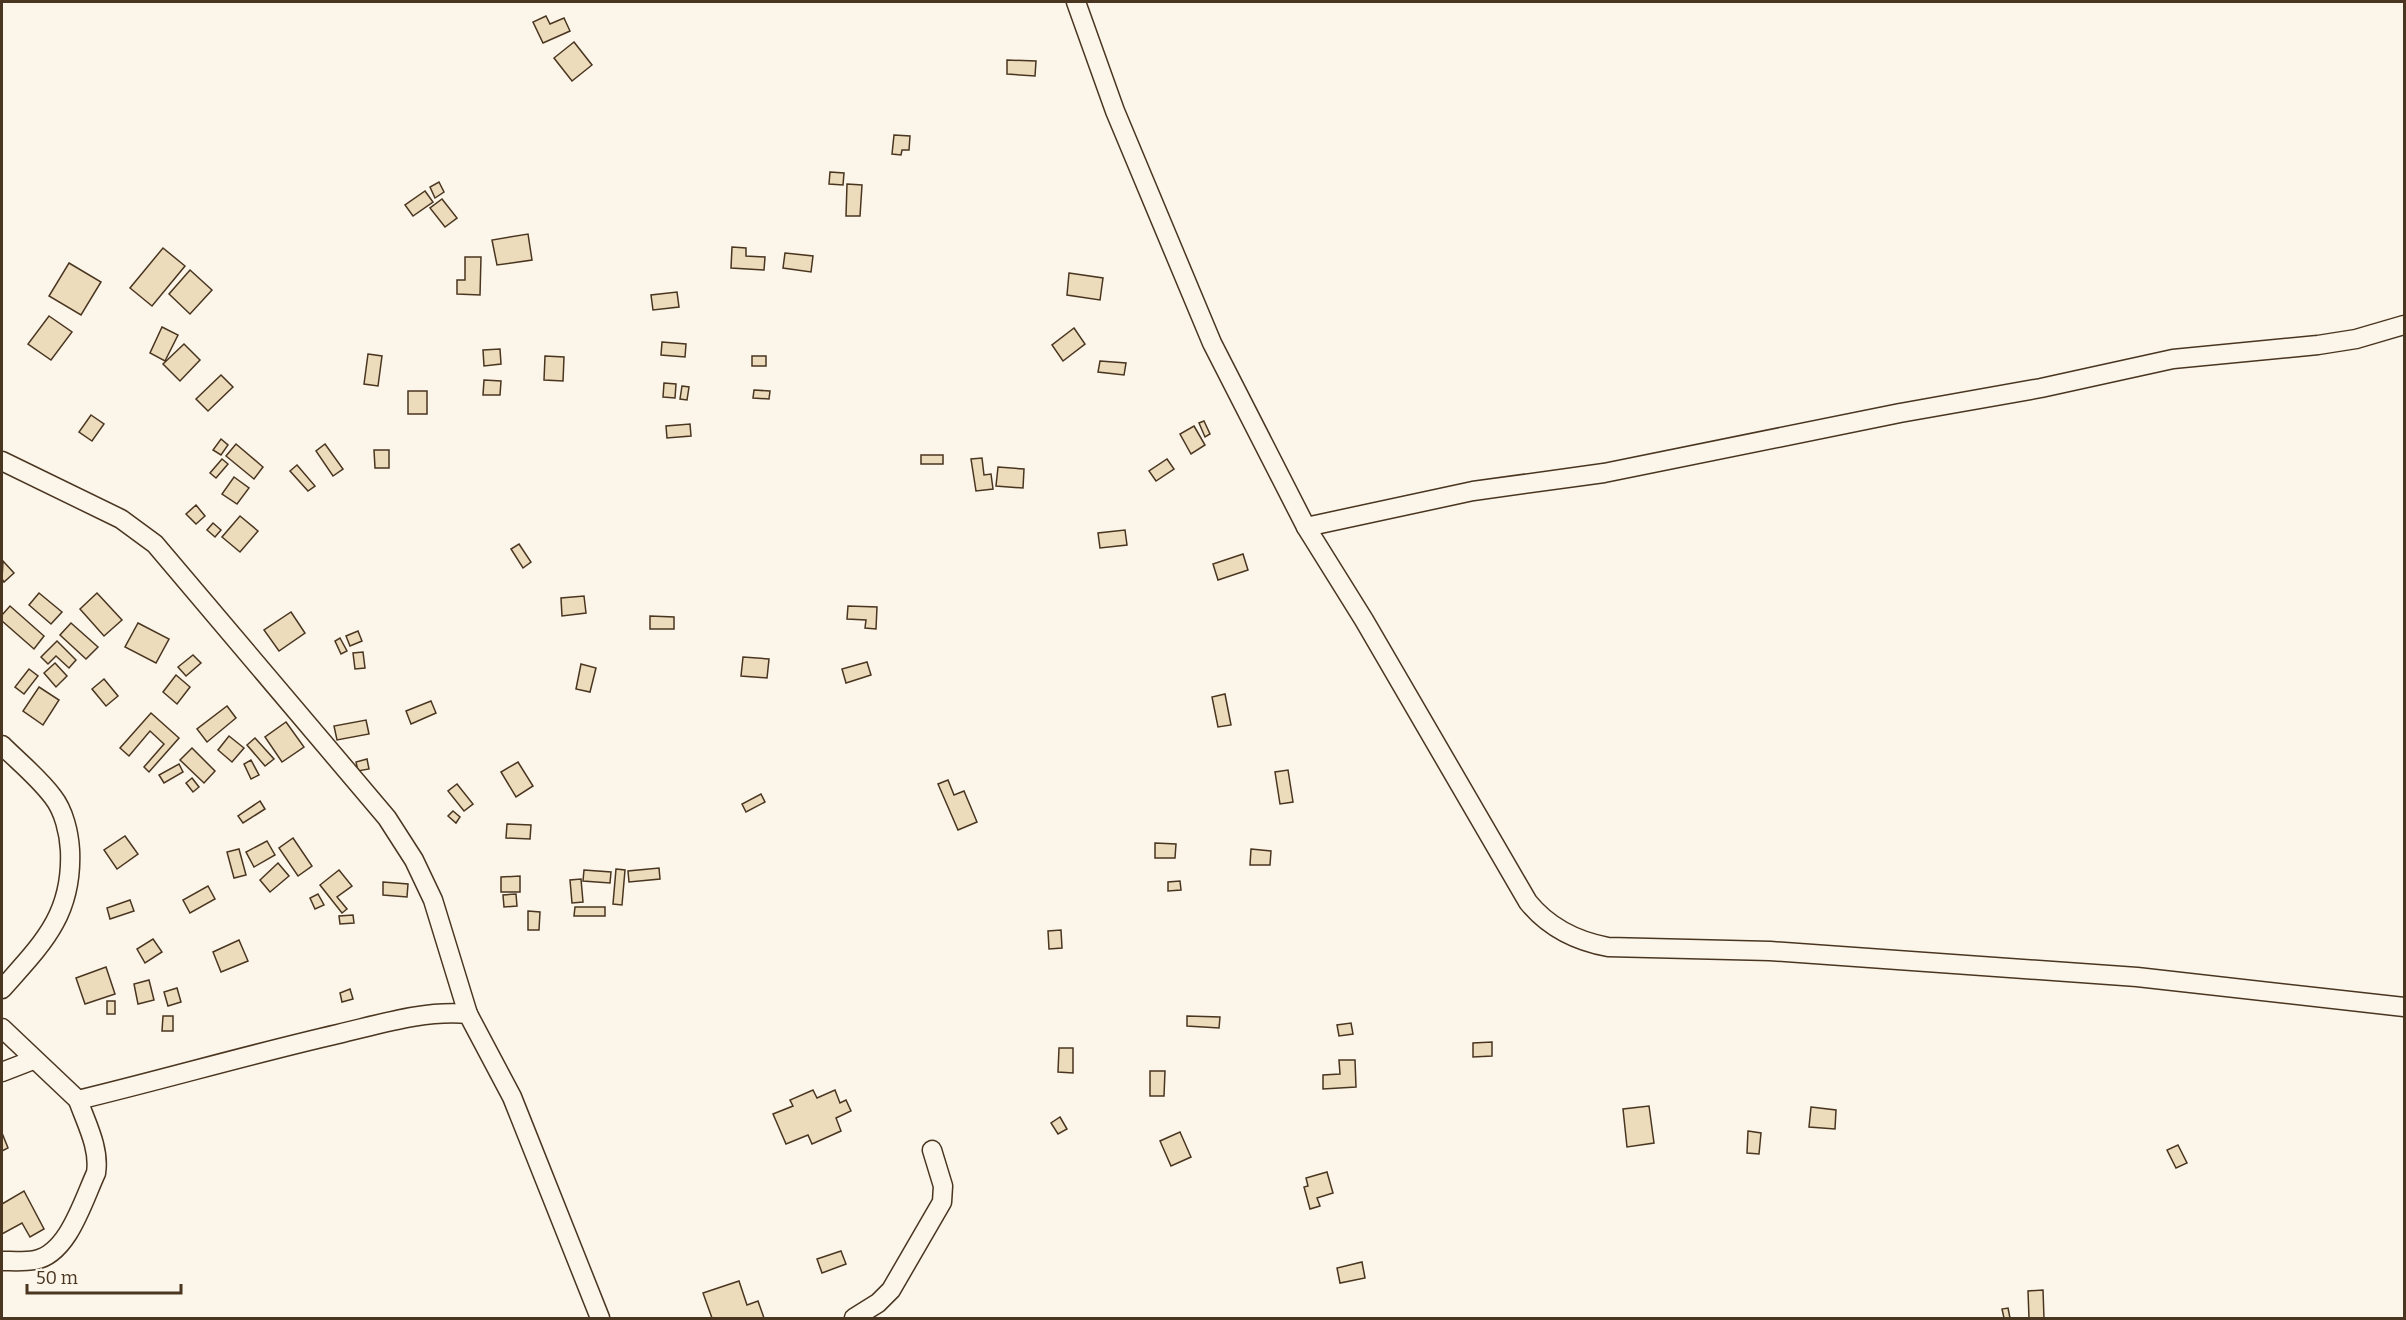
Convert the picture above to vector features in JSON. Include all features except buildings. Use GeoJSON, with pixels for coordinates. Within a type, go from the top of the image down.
{"type":"FeatureCollection","features":[{"type":"Feature","properties":{"kind":"street"},"geometry":{"type":"LineString","coordinates":[[1076,2],[1115,111],[1212,343],[1306,526],[1536,912],[1569,936],[1585,943],[1608,947],[1770,951],[2137,977],[2404,1007]]}},
{"type":"Feature","properties":{"kind":"street"},"geometry":{"type":"LineString","coordinates":[[1306,526],[1473,491],[1604,473],[2173,360],[2318,345],[2356,339],[2404,325]]}},
{"type":"Feature","properties":{"kind":"street"},"geometry":{"type":"LineString","coordinates":[[2,461],[121,519],[155,544],[387,818],[414,860],[433,900],[468,1014],[512,1097],[600,1318]]}},
{"type":"Feature","properties":{"kind":"street"},"geometry":{"type":"LineString","coordinates":[[2,745],[55,799],[66,824],[71,871],[68,892],[55,924],[42,944],[2,989]]}},
{"type":"Feature","properties":{"kind":"street"},"geometry":{"type":"LineString","coordinates":[[78,1100],[243,1055],[365,1028],[429,1014],[447,1012],[468,1014]]}},
{"type":"Feature","properties":{"kind":"street"},"geometry":{"type":"LineString","coordinates":[[2,1028],[33,1060],[78,1100],[94,1146],[97,1165],[96,1173],[65,1240],[47,1256],[35,1260],[2,1261]]}},
{"type":"Feature","properties":{"kind":"street"},"geometry":{"type":"LineString","coordinates":[[2,1072],[33,1060]]}},
{"type":"Feature","properties":{"kind":"street"},"geometry":{"type":"LineString","coordinates":[[854,1318],[878,1303],[891,1290],[942,1202],[943,1186],[932,1150]]}}]}
